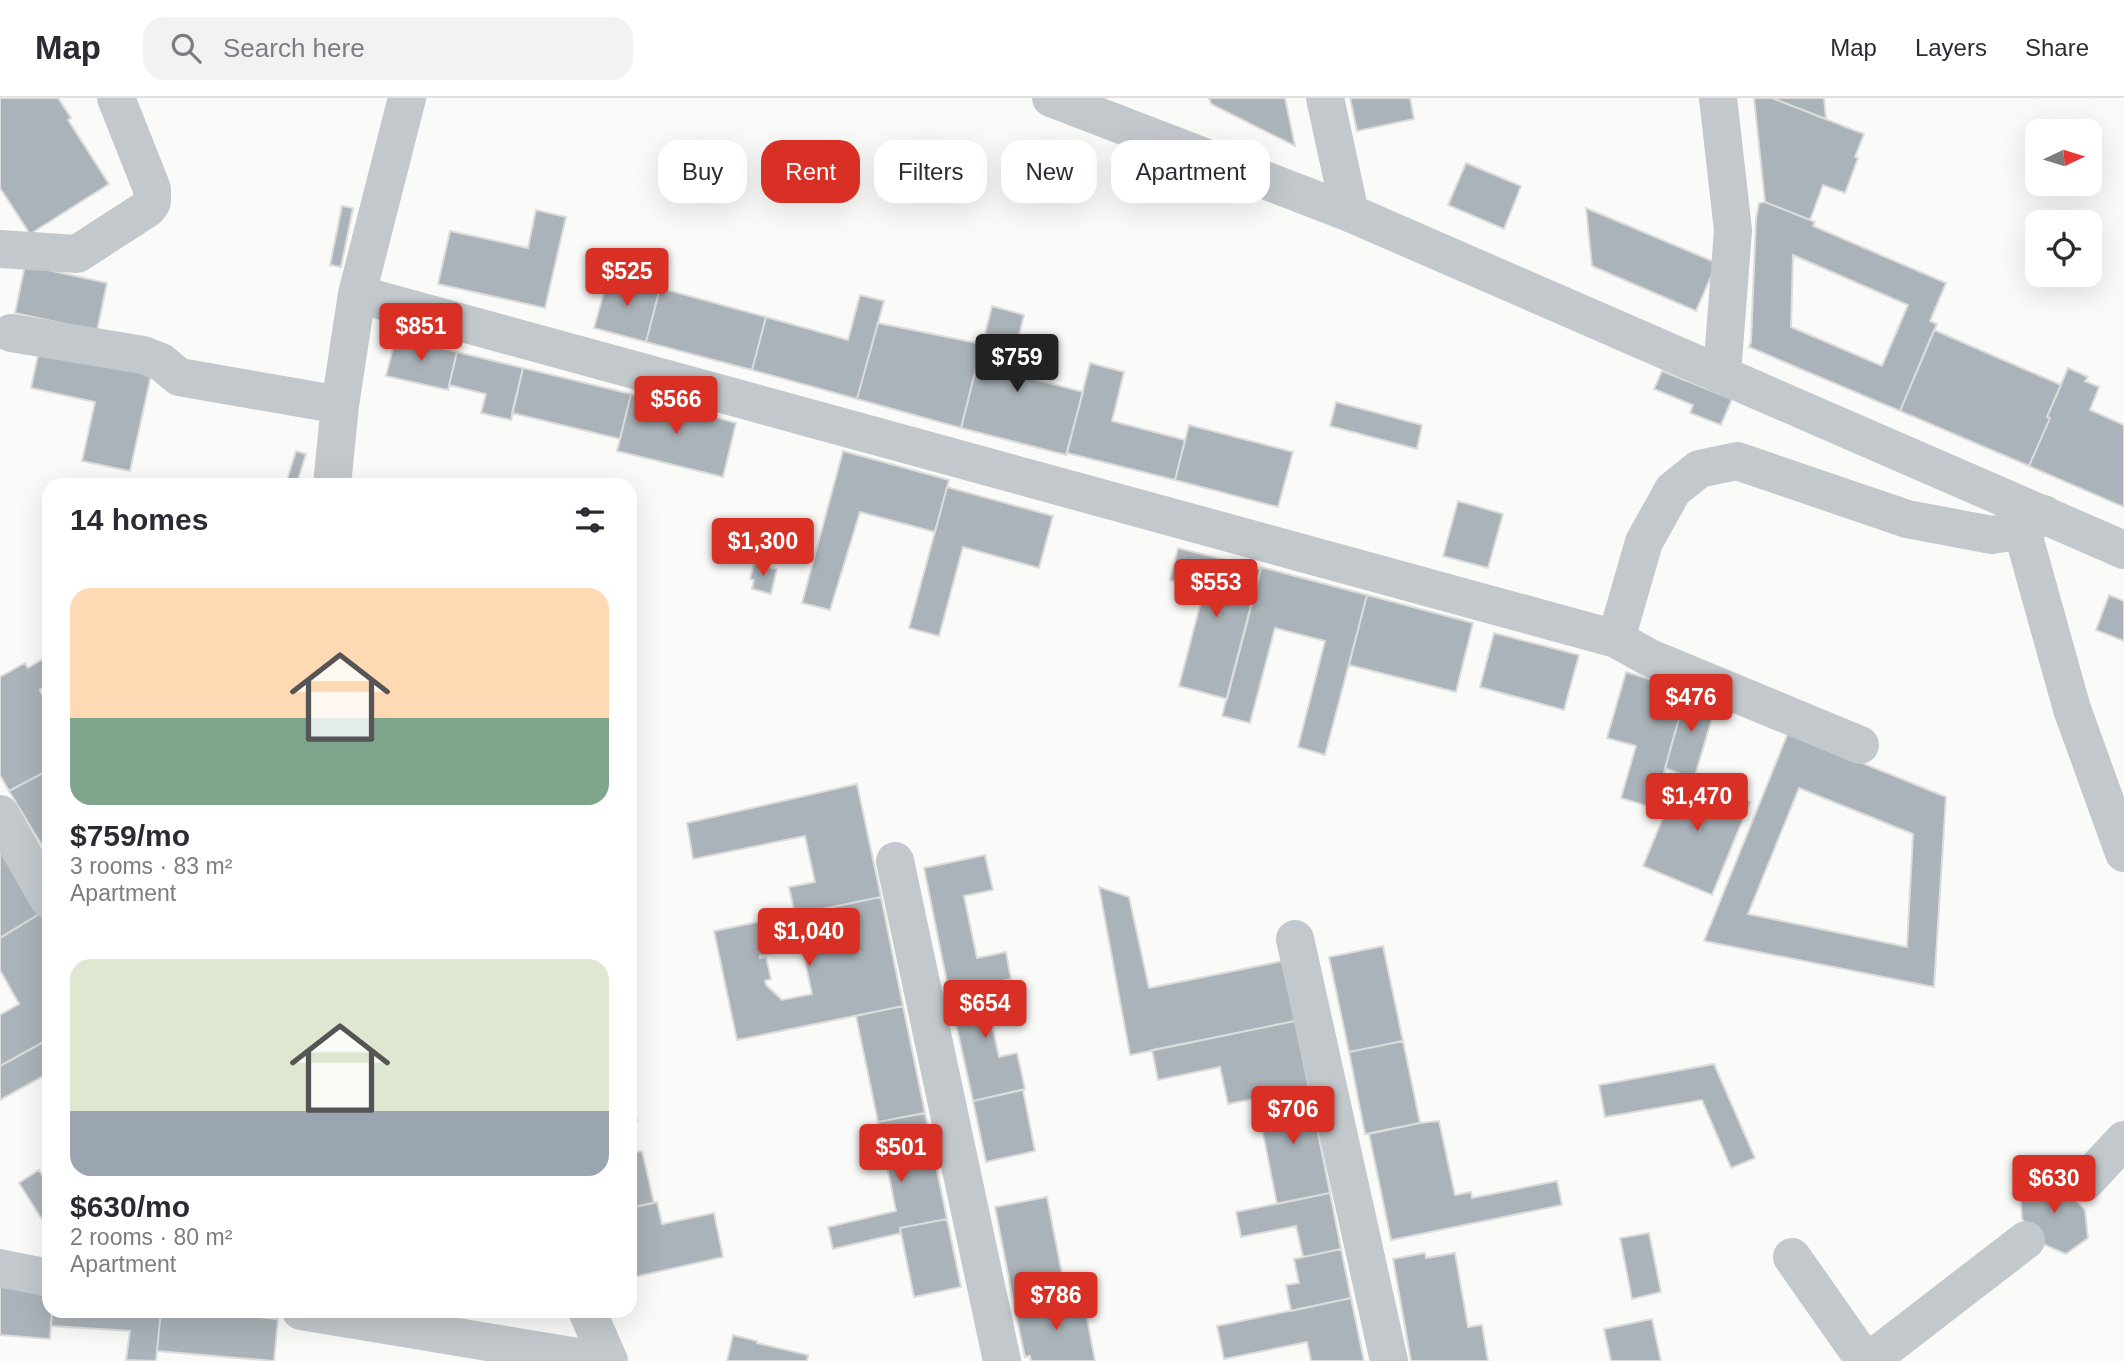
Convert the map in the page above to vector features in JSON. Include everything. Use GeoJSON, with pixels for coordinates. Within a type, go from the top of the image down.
{"type":"FeatureCollection","features":[{"type":"Feature","properties":{"kind":"street"},"geometry":{"type":"LineString","coordinates":[[0,249],[77,254],[148,208],[152,202],[152,189],[116,98]]}},
{"type":"Feature","properties":{"kind":"street"},"geometry":{"type":"LineString","coordinates":[[333,478],[340,405],[357,294],[407,98]]}},
{"type":"Feature","properties":{"kind":"street"},"geometry":{"type":"LineString","coordinates":[[1051,98],[1350,213],[1722,374],[2033,522],[2124,550]]}},
{"type":"Feature","properties":{"kind":"street"},"geometry":{"type":"LineString","coordinates":[[1325,98],[1350,213]]}},
{"type":"Feature","properties":{"kind":"street"},"geometry":{"type":"LineString","coordinates":[[1718,98],[1733,230],[1722,374]]}},
{"type":"Feature","properties":{"kind":"street"},"geometry":{"type":"LineString","coordinates":[[357,294],[1616,639],[1650,658],[1860,745]]}},
{"type":"Feature","properties":{"kind":"street"},"geometry":{"type":"LineString","coordinates":[[11,333],[143,355],[161,362],[179,377],[340,405]]}},
{"type":"Feature","properties":{"kind":"street"},"geometry":{"type":"LineString","coordinates":[[1616,639],[1644,542],[1673,491],[1699,469],[1737,460],[1907,519],[1992,535],[2033,522]]}},
{"type":"Feature","properties":{"kind":"street"},"geometry":{"type":"LineString","coordinates":[[2033,522],[2073,709],[2124,853]]}},
{"type":"Feature","properties":{"kind":"street"},"geometry":{"type":"LineString","coordinates":[[0,814],[42,888]]}},
{"type":"Feature","properties":{"kind":"street"},"geometry":{"type":"LineString","coordinates":[[895,861],[1002,1361]]}},
{"type":"Feature","properties":{"kind":"street"},"geometry":{"type":"LineString","coordinates":[[1294,939],[1389,1361]]}},
{"type":"Feature","properties":{"kind":"street"},"geometry":{"type":"LineString","coordinates":[[2084,1183],[2124,1140]]}},
{"type":"Feature","properties":{"kind":"street"},"geometry":{"type":"LineString","coordinates":[[1792,1257],[1867,1361],[2026,1240]]}},
{"type":"Feature","properties":{"kind":"street"},"geometry":{"type":"LineString","coordinates":[[0,1268],[42,1277]]}},
{"type":"Feature","properties":{"kind":"street"},"geometry":{"type":"LineString","coordinates":[[343,1318],[602,1361]]}},
{"type":"Feature","properties":{"kind":"street"},"geometry":{"type":"LineString","coordinates":[[590,1318],[609,1361]]}},
{"type":"Feature","properties":{"kind":"building"},"geometry":{"type":"Polygon","coordinates":[[[0,98],[58,98],[71,118],[68,120],[109,184],[30,234],[0,188],[0,98]]]}},
{"type":"Feature","properties":{"kind":"building"},"geometry":{"type":"Polygon","coordinates":[[[1209,98],[1285,98],[1295,146],[1211,104],[1209,98]]]}},
{"type":"Feature","properties":{"kind":"building"},"geometry":{"type":"Polygon","coordinates":[[[1350,98],[1410,98],[1414,119],[1357,131],[1350,98]]]}},
{"type":"Feature","properties":{"kind":"building"},"geometry":{"type":"Polygon","coordinates":[[[1754,98],[1772,98],[1864,134],[1845,193],[1823,185],[1810,220],[1765,202],[1754,98]]]}},
{"type":"Feature","properties":{"kind":"building"},"geometry":{"type":"Polygon","coordinates":[[[1772,98],[1824,98],[1826,119],[1772,98]]]}},
{"type":"Feature","properties":{"kind":"building"},"geometry":{"type":"Polygon","coordinates":[[[1466,163],[1521,186],[1504,229],[1448,205],[1466,163]]]}},
{"type":"Feature","properties":{"kind":"building"},"geometry":{"type":"Polygon","coordinates":[[[1765,202],[1815,222],[1813,226],[1946,283],[1930,321],[1937,324],[1900,411],[1749,347],[1759,203],[1765,202]],[[1793,255],[1791,327],[1882,366],[1908,305],[1793,255]]]}},
{"type":"Feature","properties":{"kind":"building"},"geometry":{"type":"Polygon","coordinates":[[[342,206],[353,208],[341,267],[330,265],[342,206]]]}},
{"type":"Feature","properties":{"kind":"building"},"geometry":{"type":"Polygon","coordinates":[[[1586,208],[1717,263],[1696,311],[1592,266],[1586,208]]]}},
{"type":"Feature","properties":{"kind":"building"},"geometry":{"type":"Polygon","coordinates":[[[536,210],[566,217],[545,308],[438,284],[450,231],[528,248],[536,210]]]}},
{"type":"Feature","properties":{"kind":"building"},"geometry":{"type":"Polygon","coordinates":[[[25,265],[107,283],[97,331],[15,313],[25,265]]]}},
{"type":"Feature","properties":{"kind":"building"},"geometry":{"type":"Polygon","coordinates":[[[609,274],[660,288],[646,342],[594,328],[609,274]]]}},
{"type":"Feature","properties":{"kind":"building"},"geometry":{"type":"Polygon","coordinates":[[[660,288],[766,317],[752,370],[646,342],[660,288]]]}},
{"type":"Feature","properties":{"kind":"building"},"geometry":{"type":"Polygon","coordinates":[[[860,295],[884,301],[857,399],[752,370],[766,317],[848,340],[860,295]]]}},
{"type":"Feature","properties":{"kind":"building"},"geometry":{"type":"Polygon","coordinates":[[[992,306],[1024,315],[1010,373],[1083,392],[1066,455],[961,428],[992,306]]]}},
{"type":"Feature","properties":{"kind":"building"},"geometry":{"type":"Polygon","coordinates":[[[878,323],[982,344],[961,428],[857,399],[878,323]]]}},
{"type":"Feature","properties":{"kind":"building"},"geometry":{"type":"Polygon","coordinates":[[[1934,330],[2061,385],[2029,466],[1900,411],[1934,330]]]}},
{"type":"Feature","properties":{"kind":"building"},"geometry":{"type":"Polygon","coordinates":[[[396,336],[457,352],[448,390],[386,376],[396,336]]]}},
{"type":"Feature","properties":{"kind":"building"},"geometry":{"type":"Polygon","coordinates":[[[41,341],[153,366],[130,471],[82,461],[95,402],[31,388],[41,341]]]}},
{"type":"Feature","properties":{"kind":"building"},"geometry":{"type":"Polygon","coordinates":[[[457,352],[523,368],[511,420],[481,413],[486,394],[449,385],[457,352]]]}},
{"type":"Feature","properties":{"kind":"building"},"geometry":{"type":"Polygon","coordinates":[[[1090,363],[1124,372],[1112,421],[1185,440],[1175,480],[1067,453],[1090,363]]]}},
{"type":"Feature","properties":{"kind":"building"},"geometry":{"type":"Polygon","coordinates":[[[523,368],[631,394],[620,439],[512,413],[523,368]]]}},
{"type":"Feature","properties":{"kind":"building"},"geometry":{"type":"Polygon","coordinates":[[[2068,368],[2088,377],[2085,381],[2099,387],[2090,410],[2124,425],[2124,507],[2029,466],[2068,368]]]}},
{"type":"Feature","properties":{"kind":"building"},"geometry":{"type":"Polygon","coordinates":[[[1662,371],[1732,399],[1721,425],[1690,413],[1693,405],[1654,389],[1662,371]]]}},
{"type":"Feature","properties":{"kind":"building"},"geometry":{"type":"Polygon","coordinates":[[[631,394],[736,423],[723,477],[617,451],[631,394]]]}},
{"type":"Feature","properties":{"kind":"building"},"geometry":{"type":"Polygon","coordinates":[[[1336,402],[1422,425],[1417,449],[1330,426],[1336,402]]]}},
{"type":"Feature","properties":{"kind":"building"},"geometry":{"type":"Polygon","coordinates":[[[1189,425],[1293,452],[1278,507],[1175,480],[1189,425]]]}},
{"type":"Feature","properties":{"kind":"building"},"geometry":{"type":"Polygon","coordinates":[[[296,451],[306,454],[299,478],[288,478],[296,451]]]}},
{"type":"Feature","properties":{"kind":"building"},"geometry":{"type":"Polygon","coordinates":[[[843,451],[949,480],[935,532],[860,512],[830,610],[802,603],[843,451]]]}},
{"type":"Feature","properties":{"kind":"building"},"geometry":{"type":"Polygon","coordinates":[[[947,487],[1053,516],[1039,568],[963,547],[939,636],[909,628],[947,487]]]}},
{"type":"Feature","properties":{"kind":"building"},"geometry":{"type":"Polygon","coordinates":[[[1458,501],[1503,514],[1488,568],[1443,556],[1458,501]]]}},
{"type":"Feature","properties":{"kind":"building"},"geometry":{"type":"Polygon","coordinates":[[[1178,548],[1261,569],[1227,699],[1179,686],[1204,590],[1170,580],[1178,548]]]}},
{"type":"Feature","properties":{"kind":"building"},"geometry":{"type":"Polygon","coordinates":[[[754,564],[777,569],[771,594],[752,589],[754,580],[750,579],[754,564]]]}},
{"type":"Feature","properties":{"kind":"building"},"geometry":{"type":"Polygon","coordinates":[[[1261,567],[1367,595],[1325,755],[1298,747],[1325,641],[1275,628],[1250,723],[1222,716],[1261,567]]]}},
{"type":"Feature","properties":{"kind":"building"},"geometry":{"type":"Polygon","coordinates":[[[1367,595],[1473,623],[1456,692],[1349,665],[1367,595]]]}},
{"type":"Feature","properties":{"kind":"building"},"geometry":{"type":"Polygon","coordinates":[[[2109,595],[2124,601],[2124,641],[2096,630],[2109,595]]]}},
{"type":"Feature","properties":{"kind":"building"},"geometry":{"type":"Polygon","coordinates":[[[1494,633],[1579,655],[1564,710],[1480,687],[1494,633]]]}},
{"type":"Feature","properties":{"kind":"building"},"geometry":{"type":"Polygon","coordinates":[[[42,660],[42,774],[9,791],[0,775],[0,677],[25,663],[28,668],[42,660]]]}},
{"type":"Feature","properties":{"kind":"building"},"geometry":{"type":"Polygon","coordinates":[[[1626,672],[1687,690],[1654,808],[1621,798],[1636,746],[1607,738],[1626,672]]]}},
{"type":"Feature","properties":{"kind":"building"},"geometry":{"type":"Polygon","coordinates":[[[1687,690],[1718,698],[1694,779],[1665,768],[1687,690]]]}},
{"type":"Feature","properties":{"kind":"building"},"geometry":{"type":"Polygon","coordinates":[[[1788,733],[1946,797],[1934,987],[1704,941],[1788,733]],[[1799,788],[1748,914],[1907,947],[1913,834],[1799,788]]]}},
{"type":"Feature","properties":{"kind":"building"},"geometry":{"type":"Polygon","coordinates":[[[42,774],[42,845],[9,791],[42,774]]]}},
{"type":"Feature","properties":{"kind":"building"},"geometry":{"type":"Polygon","coordinates":[[[1681,774],[1702,783],[1705,776],[1732,788],[1729,793],[1750,802],[1712,895],[1643,866],[1681,774]]]}},
{"type":"Feature","properties":{"kind":"building"},"geometry":{"type":"Polygon","coordinates":[[[857,784],[881,897],[795,915],[789,887],[815,882],[805,836],[693,859],[687,823],[857,784]]]}},
{"type":"Feature","properties":{"kind":"building"},"geometry":{"type":"Polygon","coordinates":[[[0,838],[41,913],[0,938],[0,838]]]}},
{"type":"Feature","properties":{"kind":"building"},"geometry":{"type":"Polygon","coordinates":[[[985,855],[993,890],[964,896],[977,958],[1006,952],[1011,979],[949,992],[924,868],[985,855]]]}},
{"type":"Feature","properties":{"kind":"building"},"geometry":{"type":"Polygon","coordinates":[[[1099,887],[1129,897],[1149,988],[1283,961],[1295,1021],[1130,1055],[1099,887]]]}},
{"type":"Feature","properties":{"kind":"building"},"geometry":{"type":"Polygon","coordinates":[[[881,897],[903,1006],[737,1040],[714,931],[881,897]],[[802,947],[760,956],[766,957],[771,979],[765,981],[766,985],[782,1000],[812,994],[802,947]]]}},
{"type":"Feature","properties":{"kind":"building"},"geometry":{"type":"Polygon","coordinates":[[[41,913],[42,1043],[0,1066],[0,1015],[19,1004],[0,970],[0,938],[41,913]]]}},
{"type":"Feature","properties":{"kind":"building"},"geometry":{"type":"Polygon","coordinates":[[[1383,946],[1403,1041],[1349,1052],[1329,957],[1383,946]]]}},
{"type":"Feature","properties":{"kind":"building"},"geometry":{"type":"Polygon","coordinates":[[[1007,980],[1013,1011],[990,1015],[999,1057],[1017,1053],[1025,1089],[973,1101],[949,992],[1007,980]]]}},
{"type":"Feature","properties":{"kind":"building"},"geometry":{"type":"Polygon","coordinates":[[[903,1006],[925,1113],[878,1122],[856,1016],[903,1006]]]}},
{"type":"Feature","properties":{"kind":"building"},"geometry":{"type":"Polygon","coordinates":[[[1295,1021],[1309,1088],[1228,1104],[1220,1067],[1158,1080],[1152,1050],[1295,1021]]]}},
{"type":"Feature","properties":{"kind":"building"},"geometry":{"type":"Polygon","coordinates":[[[1403,1041],[1420,1123],[1365,1134],[1349,1052],[1403,1041]]]}},
{"type":"Feature","properties":{"kind":"building"},"geometry":{"type":"Polygon","coordinates":[[[42,1043],[42,1077],[0,1100],[0,1066],[42,1043]]]}},
{"type":"Feature","properties":{"kind":"building"},"geometry":{"type":"Polygon","coordinates":[[[1714,1064],[1755,1158],[1731,1168],[1702,1100],[1605,1117],[1599,1085],[1714,1064]]]}},
{"type":"Feature","properties":{"kind":"building"},"geometry":{"type":"Polygon","coordinates":[[[1309,1088],[1330,1193],[1277,1204],[1256,1098],[1309,1088]]]}},
{"type":"Feature","properties":{"kind":"building"},"geometry":{"type":"Polygon","coordinates":[[[1023,1090],[1035,1151],[986,1162],[973,1101],[1023,1090]]]}},
{"type":"Feature","properties":{"kind":"building"},"geometry":{"type":"Polygon","coordinates":[[[925,1113],[947,1219],[900,1228],[901,1233],[833,1249],[828,1227],[896,1211],[878,1122],[925,1113]]]}},
{"type":"Feature","properties":{"kind":"building"},"geometry":{"type":"Polygon","coordinates":[[[1439,1121],[1455,1195],[1471,1192],[1472,1198],[1557,1181],[1562,1205],[1391,1240],[1369,1134],[1439,1121]]]}},
{"type":"Feature","properties":{"kind":"building"},"geometry":{"type":"Polygon","coordinates":[[[642,1151],[654,1203],[637,1207],[637,1152],[642,1151]]]}},
{"type":"Feature","properties":{"kind":"building"},"geometry":{"type":"Polygon","coordinates":[[[39,1170],[42,1175],[42,1219],[19,1183],[39,1170]]]}},
{"type":"Feature","properties":{"kind":"building"},"geometry":{"type":"Polygon","coordinates":[[[2037,1178],[2062,1184],[2085,1210],[2088,1238],[2066,1254],[2045,1245],[2022,1219],[2020,1191],[2037,1178]]]}},
{"type":"Feature","properties":{"kind":"building"},"geometry":{"type":"Polygon","coordinates":[[[1330,1193],[1341,1249],[1303,1257],[1296,1226],[1241,1237],[1236,1212],[1330,1193]]]}},
{"type":"Feature","properties":{"kind":"building"},"geometry":{"type":"Polygon","coordinates":[[[1047,1197],[1067,1300],[1015,1310],[995,1207],[1047,1197]]]}},
{"type":"Feature","properties":{"kind":"building"},"geometry":{"type":"Polygon","coordinates":[[[657,1202],[662,1224],[714,1213],[723,1257],[637,1276],[637,1206],[657,1202]]]}},
{"type":"Feature","properties":{"kind":"building"},"geometry":{"type":"Polygon","coordinates":[[[947,1219],[961,1287],[914,1297],[900,1228],[947,1219]]]}},
{"type":"Feature","properties":{"kind":"building"},"geometry":{"type":"Polygon","coordinates":[[[1649,1233],[1661,1292],[1632,1299],[1620,1238],[1649,1233]]]}},
{"type":"Feature","properties":{"kind":"building"},"geometry":{"type":"Polygon","coordinates":[[[1341,1249],[1351,1298],[1291,1311],[1286,1285],[1299,1283],[1294,1259],[1341,1249]]]}},
{"type":"Feature","properties":{"kind":"building"},"geometry":{"type":"Polygon","coordinates":[[[1425,1253],[1426,1258],[1455,1253],[1468,1327],[1482,1325],[1488,1361],[1411,1361],[1393,1259],[1425,1253]]]}},
{"type":"Feature","properties":{"kind":"building"},"geometry":{"type":"Polygon","coordinates":[[[0,1286],[42,1289],[42,1318],[52,1318],[50,1339],[0,1335],[0,1286]]]}},
{"type":"Feature","properties":{"kind":"building"},"geometry":{"type":"Polygon","coordinates":[[[1083,1297],[1095,1361],[1031,1361],[1030,1356],[1025,1357],[1015,1310],[1083,1297]]]}},
{"type":"Feature","properties":{"kind":"building"},"geometry":{"type":"Polygon","coordinates":[[[1351,1298],[1364,1361],[1311,1361],[1307,1342],[1224,1359],[1217,1326],[1351,1298]]]}},
{"type":"Feature","properties":{"kind":"building"},"geometry":{"type":"Polygon","coordinates":[[[52,1318],[160,1318],[156,1361],[126,1360],[130,1331],[51,1326],[52,1318]]]}},
{"type":"Feature","properties":{"kind":"building"},"geometry":{"type":"Polygon","coordinates":[[[160,1318],[278,1319],[274,1361],[157,1351],[160,1318]]]}},
{"type":"Feature","properties":{"kind":"building"},"geometry":{"type":"Polygon","coordinates":[[[1652,1319],[1661,1361],[1611,1361],[1604,1329],[1652,1319]]]}},
{"type":"Feature","properties":{"kind":"building"},"geometry":{"type":"Polygon","coordinates":[[[733,1335],[808,1355],[807,1361],[727,1361],[733,1335]]]}}]}
